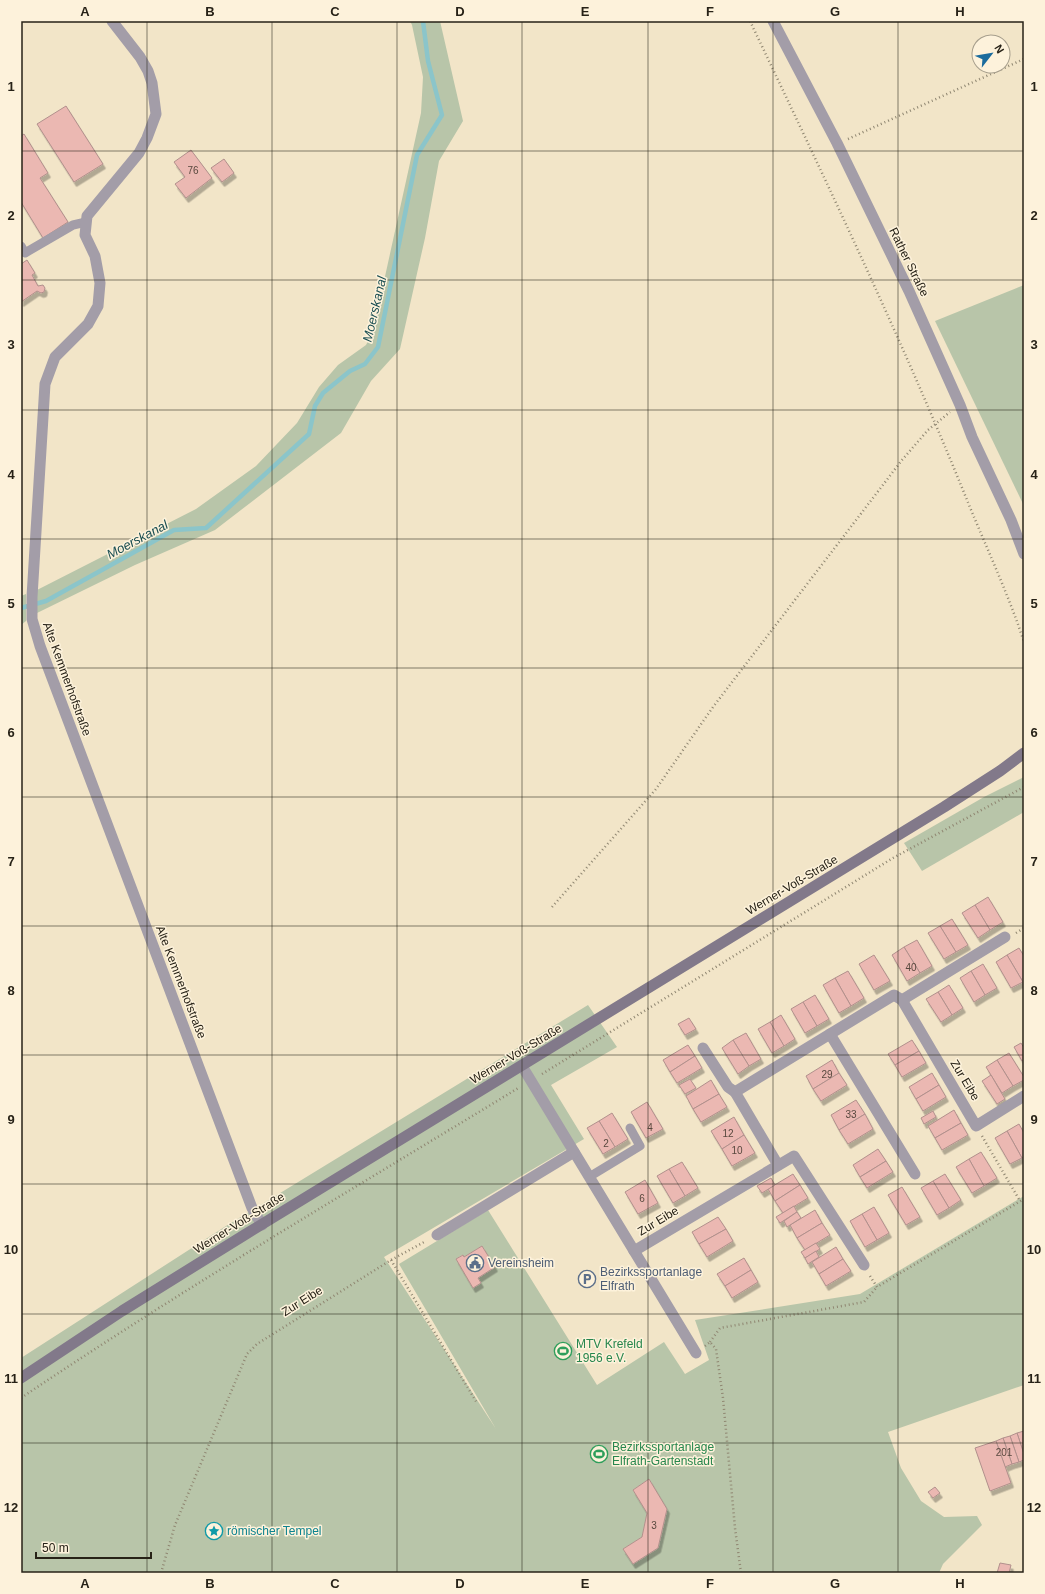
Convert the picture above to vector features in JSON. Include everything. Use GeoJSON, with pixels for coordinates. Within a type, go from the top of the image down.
{"type":"FeatureCollection","features":[{"type":"Feature","properties":{"kind":"main road","name":"Werner-Voß-Straße"},"geometry":{"type":"LineString","coordinates":[[21,1378],[122,1312],[262,1225],[1000,772],[1024,753]]}},
{"type":"Feature","properties":{"kind":"main road"},"geometry":{"type":"LineString","coordinates":[[1000,772],[1024,764]]}},
{"type":"Feature","properties":{"kind":"street"},"geometry":{"type":"LineString","coordinates":[[86,222],[87,216],[139,153],[147,138],[156,114],[152,83],[148,70],[140,57],[112,21]]}},
{"type":"Feature","properties":{"kind":"street","name":"Rather Straße"},"geometry":{"type":"LineString","coordinates":[[773,21],[837,143],[909,291],[960,405],[972,437],[1011,520],[1024,554]]}},
{"type":"Feature","properties":{"kind":"street","name":"Alte Kemmerhofstraße"},"geometry":{"type":"LineString","coordinates":[[86,222],[85,235],[95,256],[100,283],[98,306],[88,324],[55,357],[45,384],[31,612],[32,619],[40,646],[252,1208],[262,1225]]}},
{"type":"Feature","properties":{"kind":"street","name":"Rather Straße"},"geometry":{"type":"LineString","coordinates":[[1011,520],[1024,540]]}},
{"type":"Feature","properties":{"kind":"street"},"geometry":{"type":"LineString","coordinates":[[1000,772],[1024,749]]}},
{"type":"Feature","properties":{"kind":"street"},"geometry":{"type":"LineString","coordinates":[[735,1092],[894,995],[902,1000],[1005,937]]}},
{"type":"Feature","properties":{"kind":"street","name":"Zur Eibe"},"geometry":{"type":"LineString","coordinates":[[902,1000],[976,1126]]}},
{"type":"Feature","properties":{"kind":"street"},"geometry":{"type":"LineString","coordinates":[[830,1034],[915,1174]]}},
{"type":"Feature","properties":{"kind":"street"},"geometry":{"type":"LineString","coordinates":[[703,1048],[728,1087],[735,1092],[778,1165]]}},
{"type":"Feature","properties":{"kind":"street","name":"Zur Eibe"},"geometry":{"type":"LineString","coordinates":[[522,1066],[696,1353]]}},
{"type":"Feature","properties":{"kind":"street"},"geometry":{"type":"LineString","coordinates":[[976,1126],[1024,1096]]}},
{"type":"Feature","properties":{"kind":"street"},"geometry":{"type":"LineString","coordinates":[[437,1235],[574,1152]]}},
{"type":"Feature","properties":{"kind":"street","name":"Zur Eibe"},"geometry":{"type":"LineString","coordinates":[[634,1251],[794,1156],[864,1265]]}},
{"type":"Feature","properties":{"kind":"lane"},"geometry":{"type":"LineString","coordinates":[[22,252],[74,225],[86,222]]}},
{"type":"Feature","properties":{"kind":"lane"},"geometry":{"type":"LineString","coordinates":[[589,1177],[640,1146],[630,1128]]}},
{"type":"Feature","properties":{"kind":"path"},"geometry":{"type":"LineString","coordinates":[[750,21],[829,186],[899,338],[936,423],[1024,642]]}},
{"type":"Feature","properties":{"kind":"path"},"geometry":{"type":"LineString","coordinates":[[837,143],[1024,59]]}},
{"type":"Feature","properties":{"kind":"path"},"geometry":{"type":"LineString","coordinates":[[552,907],[656,789],[727,688],[902,460],[936,423],[960,405]]}},
{"type":"Feature","properties":{"kind":"path"},"geometry":{"type":"LineString","coordinates":[[976,1126],[1020,1201]]}},
{"type":"Feature","properties":{"kind":"path"},"geometry":{"type":"LineString","coordinates":[[696,1353],[710,1342],[720,1328],[864,1302],[877,1287],[1024,1199]]}},
{"type":"Feature","properties":{"kind":"path","name":"Zur Eibe"},"geometry":{"type":"LineString","coordinates":[[161,1573],[175,1525],[247,1354],[257,1344],[391,1260],[437,1235]]}},
{"type":"Feature","properties":{"kind":"path"},"geometry":{"type":"LineString","coordinates":[[391,1260],[477,1403]]}},
{"type":"Feature","properties":{"kind":"path"},"geometry":{"type":"LineString","coordinates":[[864,1265],[877,1287]]}},
{"type":"Feature","properties":{"kind":"path"},"geometry":{"type":"LineString","coordinates":[[710,1342],[716,1349],[723,1398],[735,1528],[741,1573]]}},
{"type":"Feature","properties":{"kind":"green space"},"geometry":{"type":"Polygon","coordinates":[[[410,21],[440,21],[463,121],[439,161],[425,238],[400,349],[371,381],[341,433],[215,530],[135,565],[37,613],[37,590],[196,509],[256,466],[297,423],[319,387],[338,365],[366,345],[373,331],[421,113],[423,77],[410,21]]]}},
{"type":"Feature","properties":{"kind":"green space"},"geometry":{"type":"Polygon","coordinates":[[[1024,285],[1024,506],[935,321],[1024,285]]]}},
{"type":"Feature","properties":{"kind":"green space"},"geometry":{"type":"Polygon","coordinates":[[[26,594],[26,621],[21,625],[21,596],[26,594]]]}},
{"type":"Feature","properties":{"kind":"green space"},"geometry":{"type":"Polygon","coordinates":[[[1024,777],[1024,812],[922,871],[904,843],[984,797],[1024,777]]]}},
{"type":"Feature","properties":{"kind":"green space"},"geometry":{"type":"Polygon","coordinates":[[[588,1005],[617,1047],[551,1085],[584,1139],[384,1257],[496,1429],[399,1264],[488,1210],[597,1385],[664,1342],[685,1374],[709,1360],[695,1320],[860,1294],[1024,1196],[1024,1385],[888,1432],[901,1468],[921,1501],[944,1517],[977,1516],[982,1525],[943,1564],[939,1573],[21,1573],[21,1358],[226,1226],[588,1005]],[[482,1246],[464,1257],[462,1255],[456,1259],[473,1288],[481,1283],[478,1278],[495,1267],[482,1246]],[[649,1479],[633,1490],[647,1513],[642,1537],[623,1549],[633,1564],[658,1548],[667,1510],[649,1479]]]}},
{"type":"Feature","properties":{"kind":"building"},"geometry":{"type":"Polygon","coordinates":[[[66,106],[103,164],[74,182],[37,124],[66,106]]]}},
{"type":"Feature","properties":{"kind":"building"},"geometry":{"type":"Polygon","coordinates":[[[24,134],[48,173],[40,178],[68,222],[43,238],[21,202],[21,136],[24,134]]]}},
{"type":"Feature","properties":{"kind":"building"},"geometry":{"type":"Polygon","coordinates":[[[191,150],[212,178],[186,198],[175,184],[185,177],[174,162],[191,150]]]}},
{"type":"Feature","properties":{"kind":"building"},"geometry":{"type":"Polygon","coordinates":[[[224,159],[234,173],[222,182],[211,168],[224,159]]]}},
{"type":"Feature","properties":{"kind":"building"},"geometry":{"type":"Polygon","coordinates":[[[27,260],[35,273],[32,275],[38,286],[43,285],[45,288],[44,292],[41,293],[37,291],[21,302],[21,264],[27,260]]]}},
{"type":"Feature","properties":{"kind":"building"},"geometry":{"type":"Polygon","coordinates":[[[988,897],[1003,922],[990,930],[975,905],[988,897]]]}},
{"type":"Feature","properties":{"kind":"building"},"geometry":{"type":"Polygon","coordinates":[[[975,905],[990,930],[978,938],[962,913],[975,905]]]}},
{"type":"Feature","properties":{"kind":"building"},"geometry":{"type":"Polygon","coordinates":[[[952,919],[968,945],[956,952],[940,926],[952,919]]]}},
{"type":"Feature","properties":{"kind":"building"},"geometry":{"type":"Polygon","coordinates":[[[940,926],[956,952],[944,959],[928,933],[940,926]]]}},
{"type":"Feature","properties":{"kind":"building"},"geometry":{"type":"Polygon","coordinates":[[[917,940],[932,966],[920,973],[904,947],[917,940]]]}},
{"type":"Feature","properties":{"kind":"building"},"geometry":{"type":"Polygon","coordinates":[[[904,947],[920,973],[907,981],[892,955],[904,947]]]}},
{"type":"Feature","properties":{"kind":"building"},"geometry":{"type":"Polygon","coordinates":[[[1019,948],[1024,956],[1023,982],[1007,955],[1019,948]]]}},
{"type":"Feature","properties":{"kind":"building"},"geometry":{"type":"Polygon","coordinates":[[[874,955],[890,981],[874,990],[859,964],[874,955]]]}},
{"type":"Feature","properties":{"kind":"building"},"geometry":{"type":"Polygon","coordinates":[[[1007,955],[1023,982],[1011,988],[996,962],[1007,955]]]}},
{"type":"Feature","properties":{"kind":"building"},"geometry":{"type":"Polygon","coordinates":[[[983,964],[997,988],[985,995],[971,971],[983,964]]]}},
{"type":"Feature","properties":{"kind":"building"},"geometry":{"type":"Polygon","coordinates":[[[848,971],[864,998],[851,1006],[835,978],[848,971]]]}},
{"type":"Feature","properties":{"kind":"building"},"geometry":{"type":"Polygon","coordinates":[[[971,971],[985,995],[974,1002],[960,978],[971,971]]]}},
{"type":"Feature","properties":{"kind":"building"},"geometry":{"type":"Polygon","coordinates":[[[835,978],[851,1006],[839,1013],[823,985],[835,978]]]}},
{"type":"Feature","properties":{"kind":"building"},"geometry":{"type":"Polygon","coordinates":[[[949,985],[963,1008],[952,1015],[938,992],[949,985]]]}},
{"type":"Feature","properties":{"kind":"building"},"geometry":{"type":"Polygon","coordinates":[[[938,992],[952,1015],[941,1022],[926,999],[938,992]]]}},
{"type":"Feature","properties":{"kind":"building"},"geometry":{"type":"Polygon","coordinates":[[[815,995],[829,1019],[817,1026],[803,1002],[815,995]]]}},
{"type":"Feature","properties":{"kind":"building"},"geometry":{"type":"Polygon","coordinates":[[[803,1002],[817,1026],[805,1033],[791,1009],[803,1002]]]}},
{"type":"Feature","properties":{"kind":"building"},"geometry":{"type":"Polygon","coordinates":[[[781,1015],[795,1039],[784,1046],[770,1022],[781,1015]]]}},
{"type":"Feature","properties":{"kind":"building"},"geometry":{"type":"Polygon","coordinates":[[[689,1018],[696,1029],[685,1035],[678,1024],[689,1018]]]}},
{"type":"Feature","properties":{"kind":"building"},"geometry":{"type":"Polygon","coordinates":[[[770,1022],[784,1046],[772,1053],[758,1029],[770,1022]]]}},
{"type":"Feature","properties":{"kind":"building"},"geometry":{"type":"Polygon","coordinates":[[[746,1033],[761,1059],[749,1066],[733,1040],[746,1033]]]}},
{"type":"Feature","properties":{"kind":"building"},"geometry":{"type":"Polygon","coordinates":[[[733,1040],[749,1066],[738,1074],[722,1048],[733,1040]]]}},
{"type":"Feature","properties":{"kind":"building"},"geometry":{"type":"Polygon","coordinates":[[[912,1040],[919,1051],[895,1065],[888,1054],[912,1040]]]}},
{"type":"Feature","properties":{"kind":"building"},"geometry":{"type":"Polygon","coordinates":[[[1021,1043],[1024,1048],[1024,1060],[1022,1061],[1014,1047],[1021,1043]]]}},
{"type":"Feature","properties":{"kind":"building"},"geometry":{"type":"Polygon","coordinates":[[[688,1045],[695,1056],[670,1072],[663,1060],[688,1045]]]}},
{"type":"Feature","properties":{"kind":"building"},"geometry":{"type":"Polygon","coordinates":[[[919,1051],[926,1063],[902,1077],[895,1065],[919,1051]]]}},
{"type":"Feature","properties":{"kind":"building"},"geometry":{"type":"Polygon","coordinates":[[[1009,1053],[1024,1077],[1024,1080],[1013,1086],[997,1060],[1009,1053]]]}},
{"type":"Feature","properties":{"kind":"building"},"geometry":{"type":"Polygon","coordinates":[[[695,1056],[702,1068],[677,1083],[670,1072],[695,1056]]]}},
{"type":"Feature","properties":{"kind":"building"},"geometry":{"type":"Polygon","coordinates":[[[832,1060],[839,1073],[813,1089],[806,1076],[832,1060]]]}},
{"type":"Feature","properties":{"kind":"building"},"geometry":{"type":"Polygon","coordinates":[[[997,1060],[1013,1086],[1002,1093],[986,1067],[997,1060]]]}},
{"type":"Feature","properties":{"kind":"building"},"geometry":{"type":"Polygon","coordinates":[[[839,1073],[847,1085],[821,1101],[813,1089],[839,1073]]]}},
{"type":"Feature","properties":{"kind":"building"},"geometry":{"type":"Polygon","coordinates":[[[932,1073],[939,1085],[916,1099],[909,1087],[932,1073]]]}},
{"type":"Feature","properties":{"kind":"building"},"geometry":{"type":"Polygon","coordinates":[[[991,1075],[1005,1099],[997,1104],[982,1081],[991,1075]]]}},
{"type":"Feature","properties":{"kind":"building"},"geometry":{"type":"Polygon","coordinates":[[[690,1079],[696,1088],[685,1094],[679,1085],[690,1079]]]}},
{"type":"Feature","properties":{"kind":"building"},"geometry":{"type":"Polygon","coordinates":[[[711,1080],[719,1094],[693,1109],[686,1096],[711,1080]]]}},
{"type":"Feature","properties":{"kind":"building"},"geometry":{"type":"Polygon","coordinates":[[[939,1085],[946,1097],[923,1111],[916,1099],[939,1085]]]}},
{"type":"Feature","properties":{"kind":"building"},"geometry":{"type":"Polygon","coordinates":[[[719,1094],[727,1107],[701,1122],[693,1109],[719,1094]]]}},
{"type":"Feature","properties":{"kind":"building"},"geometry":{"type":"Polygon","coordinates":[[[856,1100],[865,1114],[839,1130],[831,1115],[856,1100]]]}},
{"type":"Feature","properties":{"kind":"building"},"geometry":{"type":"Polygon","coordinates":[[[647,1102],[663,1129],[646,1138],[631,1112],[647,1102]]]}},
{"type":"Feature","properties":{"kind":"building"},"geometry":{"type":"Polygon","coordinates":[[[954,1110],[961,1123],[935,1138],[928,1126],[954,1110]]]}},
{"type":"Feature","properties":{"kind":"building"},"geometry":{"type":"Polygon","coordinates":[[[933,1111],[936,1117],[924,1124],[921,1118],[933,1111]]]}},
{"type":"Feature","properties":{"kind":"building"},"geometry":{"type":"Polygon","coordinates":[[[612,1113],[628,1139],[615,1147],[599,1121],[612,1113]]]}},
{"type":"Feature","properties":{"kind":"building"},"geometry":{"type":"Polygon","coordinates":[[[865,1114],[873,1129],[848,1144],[839,1130],[865,1114]]]}},
{"type":"Feature","properties":{"kind":"building"},"geometry":{"type":"Polygon","coordinates":[[[734,1117],[744,1135],[722,1149],[711,1131],[734,1117]]]}},
{"type":"Feature","properties":{"kind":"building"},"geometry":{"type":"Polygon","coordinates":[[[599,1121],[615,1147],[603,1154],[587,1128],[599,1121]]]}},
{"type":"Feature","properties":{"kind":"building"},"geometry":{"type":"Polygon","coordinates":[[[961,1123],[968,1135],[942,1150],[935,1138],[961,1123]]]}},
{"type":"Feature","properties":{"kind":"building"},"geometry":{"type":"Polygon","coordinates":[[[1019,1124],[1024,1133],[1024,1156],[1022,1158],[1007,1131],[1019,1124]]]}},
{"type":"Feature","properties":{"kind":"building"},"geometry":{"type":"Polygon","coordinates":[[[1007,1131],[1022,1158],[1010,1164],[995,1138],[1007,1131]]]}},
{"type":"Feature","properties":{"kind":"building"},"geometry":{"type":"Polygon","coordinates":[[[744,1135],[755,1153],[732,1166],[722,1149],[744,1135]]]}},
{"type":"Feature","properties":{"kind":"building"},"geometry":{"type":"Polygon","coordinates":[[[878,1149],[886,1161],[860,1177],[853,1165],[878,1149]]]}},
{"type":"Feature","properties":{"kind":"building"},"geometry":{"type":"Polygon","coordinates":[[[981,1152],[997,1178],[984,1186],[969,1159],[981,1152]]]}},
{"type":"Feature","properties":{"kind":"building"},"geometry":{"type":"Polygon","coordinates":[[[969,1159],[984,1186],[972,1193],[956,1167],[969,1159]]]}},
{"type":"Feature","properties":{"kind":"building"},"geometry":{"type":"Polygon","coordinates":[[[886,1161],[893,1172],[867,1188],[860,1177],[886,1161]]]}},
{"type":"Feature","properties":{"kind":"building"},"geometry":{"type":"Polygon","coordinates":[[[682,1162],[698,1188],[685,1196],[669,1169],[682,1162]]]}},
{"type":"Feature","properties":{"kind":"building"},"geometry":{"type":"Polygon","coordinates":[[[669,1169],[685,1196],[673,1203],[657,1176],[669,1169]]]}},
{"type":"Feature","properties":{"kind":"building"},"geometry":{"type":"Polygon","coordinates":[[[793,1174],[800,1185],[775,1201],[768,1189],[793,1174]]]}},
{"type":"Feature","properties":{"kind":"building"},"geometry":{"type":"Polygon","coordinates":[[[945,1174],[961,1200],[949,1208],[933,1181],[945,1174]]]}},
{"type":"Feature","properties":{"kind":"building"},"geometry":{"type":"Polygon","coordinates":[[[771,1178],[775,1185],[762,1193],[757,1186],[771,1178]]]}},
{"type":"Feature","properties":{"kind":"building"},"geometry":{"type":"Polygon","coordinates":[[[645,1180],[658,1203],[638,1214],[625,1192],[645,1180]]]}},
{"type":"Feature","properties":{"kind":"building"},"geometry":{"type":"Polygon","coordinates":[[[933,1181],[949,1208],[937,1215],[921,1188],[933,1181]]]}},
{"type":"Feature","properties":{"kind":"building"},"geometry":{"type":"Polygon","coordinates":[[[800,1185],[808,1198],[783,1213],[775,1201],[800,1185]]]}},
{"type":"Feature","properties":{"kind":"building"},"geometry":{"type":"Polygon","coordinates":[[[902,1187],[920,1217],[906,1225],[888,1195],[902,1187]]]}},
{"type":"Feature","properties":{"kind":"building"},"geometry":{"type":"Polygon","coordinates":[[[794,1206],[797,1212],[780,1223],[776,1217],[794,1206]]]}},
{"type":"Feature","properties":{"kind":"building"},"geometry":{"type":"Polygon","coordinates":[[[874,1207],[889,1233],[877,1240],[862,1214],[874,1207]]]}},
{"type":"Feature","properties":{"kind":"building"},"geometry":{"type":"Polygon","coordinates":[[[815,1210],[822,1223],[797,1238],[790,1225],[815,1210]]]}},
{"type":"Feature","properties":{"kind":"building"},"geometry":{"type":"Polygon","coordinates":[[[797,1212],[801,1218],[787,1227],[784,1221],[797,1212]]]}},
{"type":"Feature","properties":{"kind":"building"},"geometry":{"type":"Polygon","coordinates":[[[862,1214],[877,1240],[865,1247],[850,1221],[862,1214]]]}},
{"type":"Feature","properties":{"kind":"building"},"geometry":{"type":"Polygon","coordinates":[[[718,1217],[726,1229],[699,1244],[692,1232],[718,1217]]]}},
{"type":"Feature","properties":{"kind":"building"},"geometry":{"type":"Polygon","coordinates":[[[822,1223],[830,1235],[805,1250],[797,1238],[822,1223]]]}},
{"type":"Feature","properties":{"kind":"building"},"geometry":{"type":"Polygon","coordinates":[[[726,1229],[733,1241],[707,1257],[699,1244],[726,1229]]]}},
{"type":"Feature","properties":{"kind":"building"},"geometry":{"type":"Polygon","coordinates":[[[816,1243],[820,1249],[805,1258],[801,1252],[816,1243]]]}},
{"type":"Feature","properties":{"kind":"building","name":"Vereinsheim"},"geometry":{"type":"Polygon","coordinates":[[[482,1246],[495,1267],[478,1278],[481,1283],[473,1288],[456,1259],[463,1255],[464,1257],[482,1246]]]}},
{"type":"Feature","properties":{"kind":"building"},"geometry":{"type":"Polygon","coordinates":[[[836,1247],[843,1259],[819,1274],[812,1262],[836,1247]]]}},
{"type":"Feature","properties":{"kind":"building"},"geometry":{"type":"Polygon","coordinates":[[[816,1251],[819,1257],[808,1264],[805,1258],[816,1251]]]}},
{"type":"Feature","properties":{"kind":"building"},"geometry":{"type":"Polygon","coordinates":[[[744,1258],[751,1270],[725,1286],[717,1274],[744,1258]]]}},
{"type":"Feature","properties":{"kind":"building"},"geometry":{"type":"Polygon","coordinates":[[[843,1259],[851,1271],[826,1286],[819,1274],[843,1259]]]}},
{"type":"Feature","properties":{"kind":"building"},"geometry":{"type":"Polygon","coordinates":[[[751,1270],[758,1282],[732,1298],[725,1286],[751,1270]]]}},
{"type":"Feature","properties":{"kind":"building"},"geometry":{"type":"Polygon","coordinates":[[[1024,1431],[1024,1454],[1017,1433],[1024,1431]]]}},
{"type":"Feature","properties":{"kind":"building"},"geometry":{"type":"Polygon","coordinates":[[[1017,1433],[1024,1454],[1024,1460],[1019,1462],[1010,1436],[1017,1433]]]}},
{"type":"Feature","properties":{"kind":"building"},"geometry":{"type":"Polygon","coordinates":[[[1010,1436],[1019,1462],[1012,1464],[1003,1438],[1010,1436]]]}},
{"type":"Feature","properties":{"kind":"building"},"geometry":{"type":"Polygon","coordinates":[[[1003,1438],[1012,1464],[1005,1467],[996,1441],[1003,1438]]]}},
{"type":"Feature","properties":{"kind":"building"},"geometry":{"type":"Polygon","coordinates":[[[996,1441],[1011,1483],[990,1491],[975,1448],[996,1441]]]}},
{"type":"Feature","properties":{"kind":"building"},"geometry":{"type":"Polygon","coordinates":[[[649,1479],[667,1509],[658,1548],[633,1564],[623,1549],[642,1537],[647,1513],[633,1490],[649,1479]]]}},
{"type":"Feature","properties":{"kind":"building"},"geometry":{"type":"Polygon","coordinates":[[[935,1487],[940,1493],[933,1498],[928,1492],[935,1487]]]}},
{"type":"Feature","properties":{"kind":"building"},"geometry":{"type":"Polygon","coordinates":[[[1000,1563],[1011,1565],[1009,1573],[997,1573],[1000,1563]]]}},
{"type":"Feature","properties":{"kind":"waterway","name":"Moerskanal"},"geometry":{"type":"LineString","coordinates":[[21,608],[46,601],[174,530],[206,528],[309,434],[315,406],[323,393],[350,371],[365,364],[378,347],[417,155],[442,115],[428,61],[423,21]]}},
{"type":"Feature","properties":{"kind":"place","name":"Vereinsheim"},"geometry":{"type":"Point","coordinates":[475,1263]}},
{"type":"Feature","properties":{"kind":"place","name":"Bezirkssportanlage Elfrath"},"geometry":{"type":"Point","coordinates":[587,1279]}},
{"type":"Feature","properties":{"kind":"place","name":"MTV Krefeld 1956 e.V."},"geometry":{"type":"Point","coordinates":[563,1351]}},
{"type":"Feature","properties":{"kind":"place","name":"Bezirkssportanlage Elfrath-Gartenstadt"},"geometry":{"type":"Point","coordinates":[599,1454]}},
{"type":"Feature","properties":{"kind":"place","name":"römischer Tempel"},"geometry":{"type":"Point","coordinates":[214,1531]}}]}
